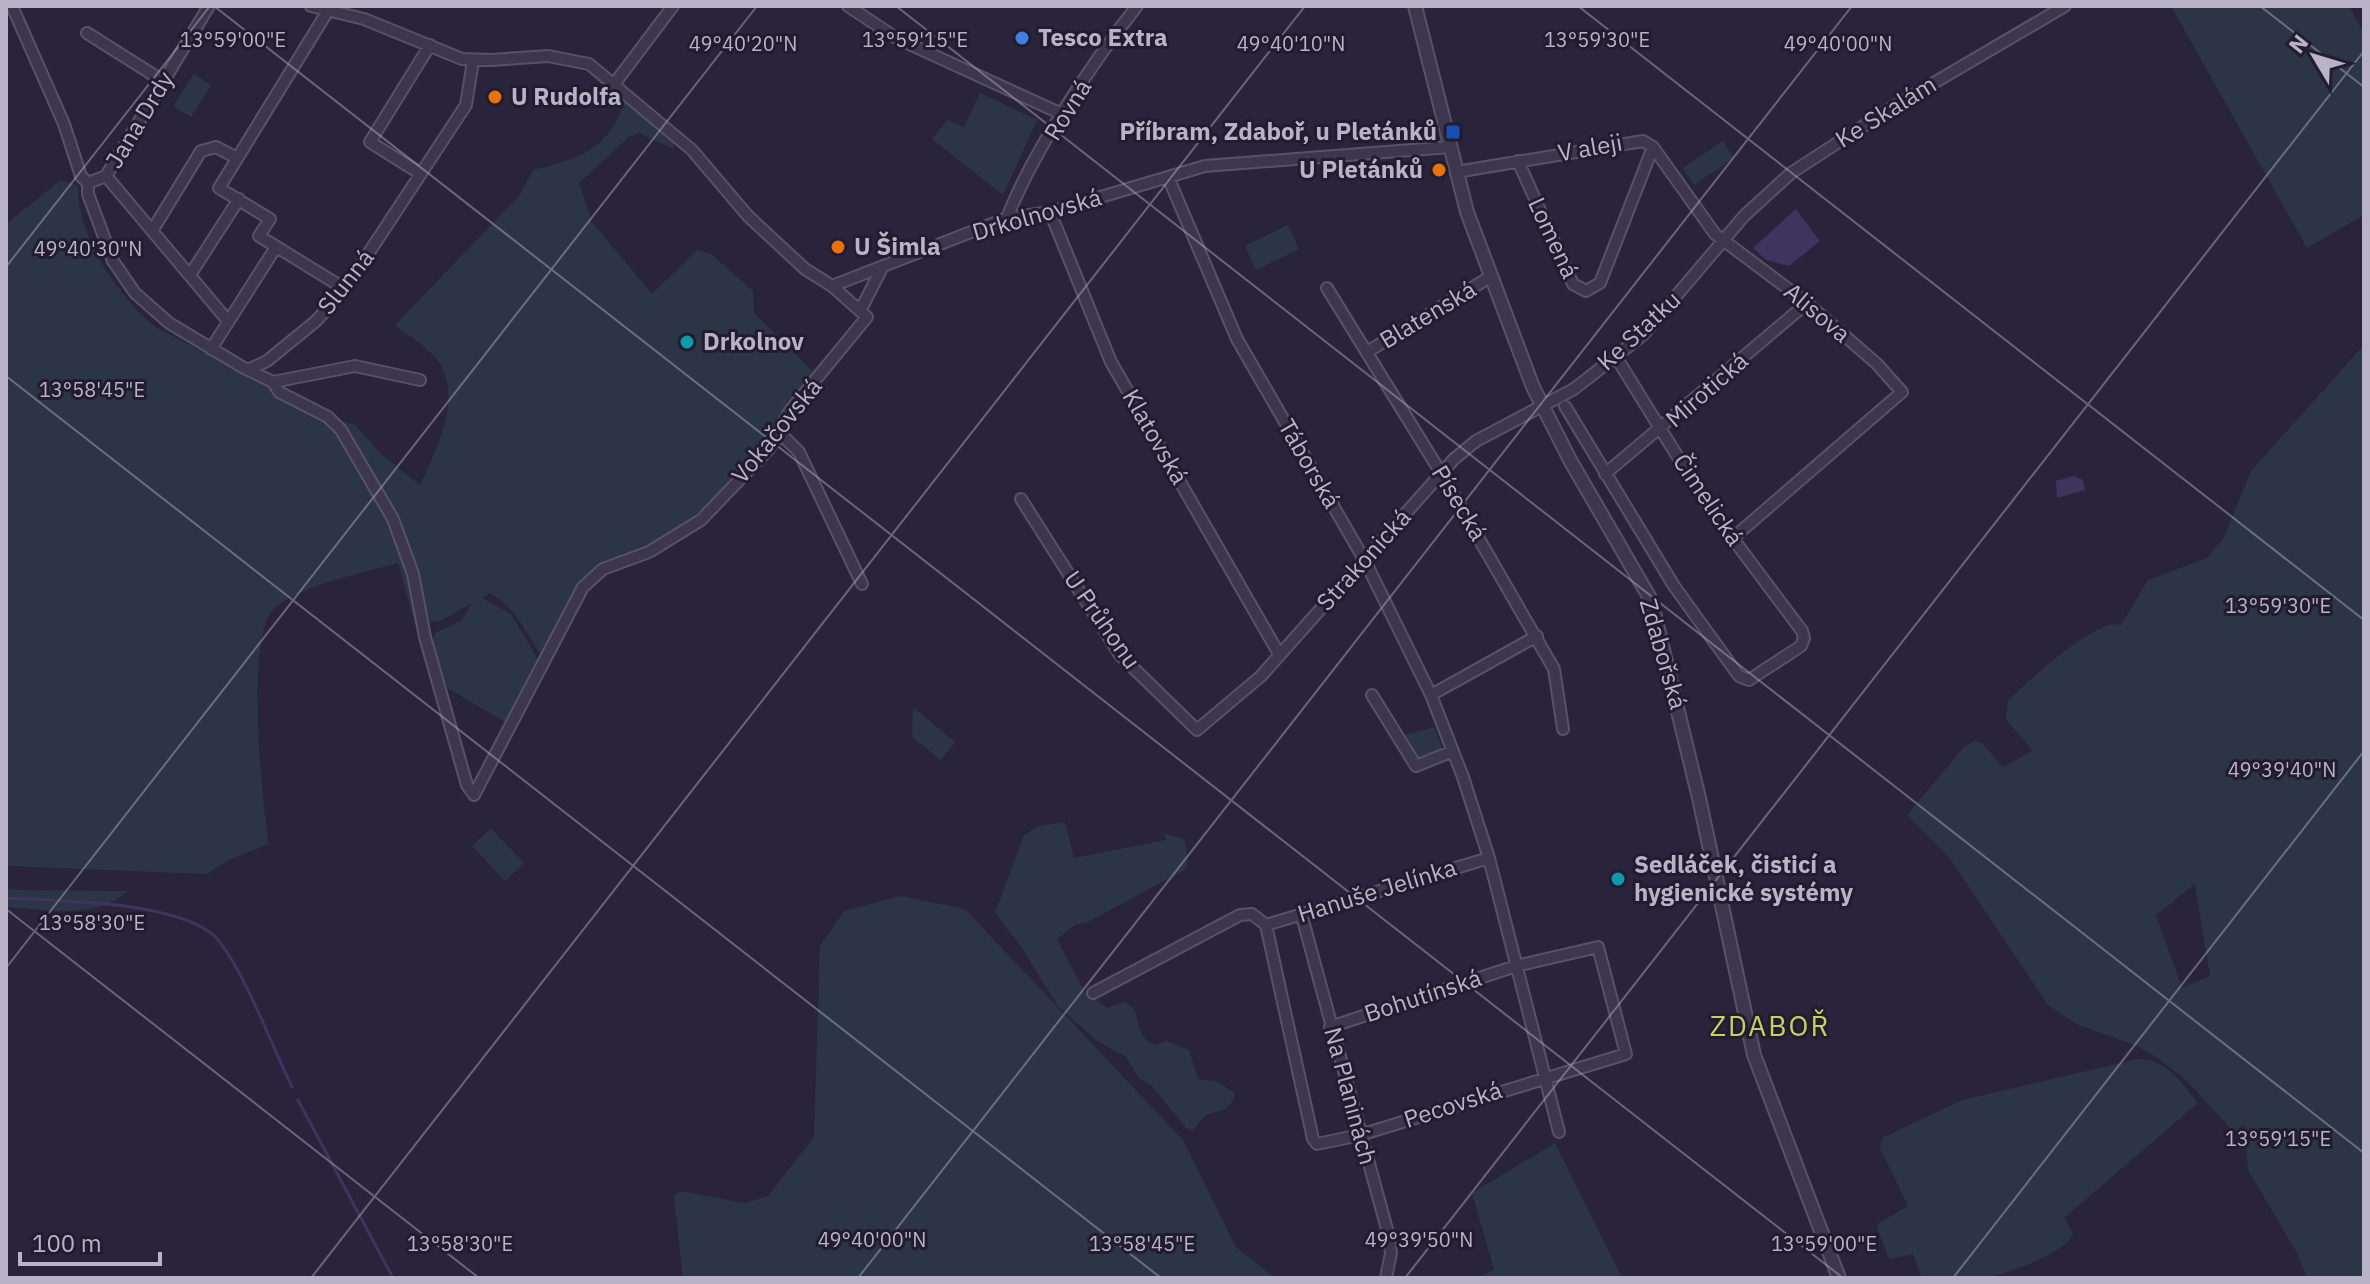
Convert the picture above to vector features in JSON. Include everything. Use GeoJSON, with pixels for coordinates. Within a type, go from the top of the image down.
{"type":"FeatureCollection","features":[{"type":"Feature","properties":{"kind":"street"},"geometry":{"type":"LineString","coordinates":[[12,6],[64,124],[78,170],[88,183],[88,194],[113,261],[135,293],[169,323],[273,382],[355,366],[420,380]]}},
{"type":"Feature","properties":{"kind":"street","name":"Jana Drdy"},"geometry":{"type":"LineString","coordinates":[[88,183],[106,176],[209,6]]}},
{"type":"Feature","properties":{"kind":"street"},"geometry":{"type":"LineString","coordinates":[[311,6],[350,10],[473,61],[563,56],[589,64],[692,150],[748,216],[799,263],[832,286],[863,314]]}},
{"type":"Feature","properties":{"kind":"street"},"geometry":{"type":"LineString","coordinates":[[615,83],[673,6]]}},
{"type":"Feature","properties":{"kind":"street"},"geometry":{"type":"LineString","coordinates":[[848,6],[896,38],[1064,115]]}},
{"type":"Feature","properties":{"kind":"street","name":"Rovná"},"geometry":{"type":"LineString","coordinates":[[1007,218],[1017,193],[1064,115],[1137,6]]}},
{"type":"Feature","properties":{"kind":"street","name":"Zdabořská"},"geometry":{"type":"LineString","coordinates":[[1415,6],[1456,172],[1490,277],[1541,405],[1651,600],[1690,754],[1754,1055],[1839,1278]]}},
{"type":"Feature","properties":{"kind":"street","name":"Ke Skalám"},"geometry":{"type":"LineString","coordinates":[[1724,242],[1763,196],[1797,168],[1891,108],[2065,6]]}},
{"type":"Feature","properties":{"kind":"street"},"geometry":{"type":"LineString","coordinates":[[329,9],[219,188],[270,219],[259,236],[345,289]]}},
{"type":"Feature","properties":{"kind":"street"},"geometry":{"type":"LineString","coordinates":[[87,33],[163,81]]}},
{"type":"Feature","properties":{"kind":"street"},"geometry":{"type":"LineString","coordinates":[[421,174],[370,142],[430,45]]}},
{"type":"Feature","properties":{"kind":"street","name":"Slunná"},"geometry":{"type":"LineString","coordinates":[[250,369],[267,361],[316,321],[345,289],[466,105],[473,61]]}},
{"type":"Feature","properties":{"kind":"street","name":"V aleji"},"geometry":{"type":"LineString","coordinates":[[1456,172],[1634,140],[1653,147],[1724,242]]}},
{"type":"Feature","properties":{"kind":"street"},"geometry":{"type":"LineString","coordinates":[[152,231],[201,151],[216,147],[237,158]]}},
{"type":"Feature","properties":{"kind":"street","name":"Drkolnovská"},"geometry":{"type":"LineString","coordinates":[[832,286],[1007,218],[1050,212],[1205,166],[1450,147]]}},
{"type":"Feature","properties":{"kind":"street","name":"Lomená"},"geometry":{"type":"LineString","coordinates":[[1518,161],[1573,284],[1586,291],[1600,283],[1653,147]]}},
{"type":"Feature","properties":{"kind":"street"},"geometry":{"type":"LineString","coordinates":[[106,176],[228,321]]}},
{"type":"Feature","properties":{"kind":"street","name":"Táborská"},"geometry":{"type":"LineString","coordinates":[[1168,177],[1237,339],[1365,561],[1431,695],[1489,858],[1559,1132]]}},
{"type":"Feature","properties":{"kind":"street"},"geometry":{"type":"LineString","coordinates":[[190,275],[239,199]]}},
{"type":"Feature","properties":{"kind":"street","name":"Klatovská"},"geometry":{"type":"LineString","coordinates":[[1050,212],[1111,362],[1279,654]]}},
{"type":"Feature","properties":{"kind":"street","name":"Alisova"},"geometry":{"type":"LineString","coordinates":[[1724,242],[1807,303],[1877,364],[1902,392],[1733,538]]}},
{"type":"Feature","properties":{"kind":"street","name":"Ke Statku"},"geometry":{"type":"LineString","coordinates":[[1541,405],[1574,389],[1616,357],[1663,314],[1724,242]]}},
{"type":"Feature","properties":{"kind":"street"},"geometry":{"type":"LineString","coordinates":[[211,349],[276,247]]}},
{"type":"Feature","properties":{"kind":"street","name":"Vokačovská"},"geometry":{"type":"LineString","coordinates":[[273,382],[279,392],[328,417],[341,430],[393,519],[413,574],[425,637],[467,785],[474,795],[573,603],[594,575],[649,552],[701,520],[777,436],[789,412],[863,314],[882,268]]}},
{"type":"Feature","properties":{"kind":"street","name":"Blatenská"},"geometry":{"type":"LineString","coordinates":[[1367,352],[1490,277]]}},
{"type":"Feature","properties":{"kind":"street","name":"Písecká"},"geometry":{"type":"LineString","coordinates":[[1327,288],[1537,636],[1554,669],[1563,729]]}},
{"type":"Feature","properties":{"kind":"street","name":"Mirotická"},"geometry":{"type":"LineString","coordinates":[[1605,474],[1662,429],[1807,303]]}},
{"type":"Feature","properties":{"kind":"street","name":"Čimelická"},"geometry":{"type":"LineString","coordinates":[[1616,357],[1707,504],[1804,638]]}},
{"type":"Feature","properties":{"kind":"street","name":"Strakonická"},"geometry":{"type":"LineString","coordinates":[[1197,730],[1242,694],[1365,561],[1441,473],[1476,441],[1541,405]]}},
{"type":"Feature","properties":{"kind":"street","name":"Zdabořská"},"geometry":{"type":"LineString","coordinates":[[1565,406],[1674,586],[1739,676],[1749,680],[1801,646],[1804,638]]}},
{"type":"Feature","properties":{"kind":"street"},"geometry":{"type":"LineString","coordinates":[[777,436],[786,439],[799,452],[862,584]]}},
{"type":"Feature","properties":{"kind":"street","name":"U Průhonu"},"geometry":{"type":"LineString","coordinates":[[1021,499],[1120,655],[1197,730]]}},
{"type":"Feature","properties":{"kind":"street"},"geometry":{"type":"LineString","coordinates":[[1431,695],[1537,636]]}},
{"type":"Feature","properties":{"kind":"street"},"geometry":{"type":"LineString","coordinates":[[1372,695],[1416,766],[1453,751]]}},
{"type":"Feature","properties":{"kind":"street","name":"Hanuše Jelínka"},"geometry":{"type":"LineString","coordinates":[[1266,925],[1489,858]]}},
{"type":"Feature","properties":{"kind":"street","name":"Na Planinách"},"geometry":{"type":"LineString","coordinates":[[1301,913],[1391,1253],[1386,1278]]}},
{"type":"Feature","properties":{"kind":"street"},"geometry":{"type":"LineString","coordinates":[[1093,993],[1240,915],[1252,914],[1266,925]]}},
{"type":"Feature","properties":{"kind":"street","name":"Pecovská"},"geometry":{"type":"LineString","coordinates":[[1266,925],[1313,1139],[1324,1145],[1545,1076]]}},
{"type":"Feature","properties":{"kind":"street"},"geometry":{"type":"LineString","coordinates":[[1516,966],[1598,947],[1622,1038],[1626,1054],[1545,1076]]}},
{"type":"Feature","properties":{"kind":"street","name":"Bohutínská"},"geometry":{"type":"LineString","coordinates":[[1330,1027],[1516,966]]}},
{"type":"Feature","properties":{"kind":"shaded area"},"geometry":{"type":"Polygon","coordinates":[[[2171,6],[2349,6],[2364,34],[2364,215],[2307,248],[2171,6]]]}},
{"type":"Feature","properties":{"kind":"shaded area"},"geometry":{"type":"Polygon","coordinates":[[[194,74],[211,85],[191,117],[173,106],[194,74]]]}},
{"type":"Feature","properties":{"kind":"shaded area"},"geometry":{"type":"Polygon","coordinates":[[[980,93],[1037,120],[1003,195],[932,139],[947,120],[964,127],[980,93]]]}},
{"type":"Feature","properties":{"kind":"shaded area"},"geometry":{"type":"Polygon","coordinates":[[[626,97],[672,135],[674,149],[639,133],[629,137],[579,183],[592,222],[652,294],[697,250],[711,254],[753,291],[754,313],[815,374],[722,493],[670,536],[582,580],[542,657],[514,613],[490,594],[494,591],[440,621],[415,625],[398,563],[332,581],[284,601],[273,610],[265,626],[260,653],[258,722],[269,844],[231,859],[207,874],[6,866],[6,224],[61,180],[78,186],[84,225],[92,245],[115,283],[142,315],[157,328],[328,417],[355,425],[382,455],[420,485],[440,438],[448,403],[448,386],[434,356],[395,325],[520,195],[533,170],[579,156],[603,140],[620,114],[626,97]]]}},
{"type":"Feature","properties":{"kind":"shaded area"},"geometry":{"type":"Polygon","coordinates":[[[1723,141],[1734,158],[1694,185],[1683,168],[1723,141]]]}},
{"type":"Feature","properties":{"kind":"shaded area"},"geometry":{"type":"Polygon","coordinates":[[[1796,209],[1820,241],[1789,266],[1766,260],[1753,248],[1796,209]]]}},
{"type":"Feature","properties":{"kind":"shaded area"},"geometry":{"type":"Polygon","coordinates":[[[1288,225],[1299,249],[1256,270],[1245,246],[1288,225]]]}},
{"type":"Feature","properties":{"kind":"shaded area"},"geometry":{"type":"Polygon","coordinates":[[[2364,345],[2364,1278],[2307,1278],[2297,1253],[2248,1170],[2244,1124],[2236,1131],[2231,1129],[2186,1080],[2155,1056],[2135,1045],[2076,1024],[2048,1005],[1949,857],[1907,815],[1963,748],[1974,741],[1982,743],[2003,767],[2032,751],[2006,720],[2008,700],[2080,640],[2110,625],[2121,625],[2148,580],[2207,558],[2224,537],[2251,471],[2364,345]],[[2195,884],[2156,915],[2182,988],[2210,976],[2195,884]]]}},
{"type":"Feature","properties":{"kind":"shaded area"},"geometry":{"type":"Polygon","coordinates":[[[2074,476],[2083,480],[2085,490],[2057,498],[2056,481],[2074,476]]]}},
{"type":"Feature","properties":{"kind":"shaded area"},"geometry":{"type":"Polygon","coordinates":[[[482,598],[511,614],[539,661],[507,723],[444,686],[431,647],[435,633],[461,621],[473,602],[482,598]]]}},
{"type":"Feature","properties":{"kind":"shaded area"},"geometry":{"type":"Polygon","coordinates":[[[913,707],[955,742],[941,760],[912,737],[913,707]]]}},
{"type":"Feature","properties":{"kind":"shaded area"},"geometry":{"type":"Polygon","coordinates":[[[1434,727],[1442,746],[1439,752],[1420,760],[1401,736],[1434,727]]]}},
{"type":"Feature","properties":{"kind":"shaded area"},"geometry":{"type":"Polygon","coordinates":[[[1065,822],[1074,858],[1166,840],[1164,833],[1184,839],[1188,859],[1186,869],[1090,921],[1075,925],[1057,939],[1084,991],[1107,1008],[1124,1002],[1134,1008],[1140,1029],[1149,1042],[1154,1045],[1167,1041],[1189,1050],[1198,1079],[1216,1081],[1235,1093],[1228,1106],[1206,1115],[1193,1130],[1186,1128],[1152,1086],[1138,1077],[1126,1057],[1097,1041],[1058,1006],[1022,948],[995,913],[1024,835],[1039,826],[1065,822]]]}},
{"type":"Feature","properties":{"kind":"shaded area"},"geometry":{"type":"Polygon","coordinates":[[[491,828],[524,863],[505,881],[472,846],[491,828]]]}},
{"type":"Feature","properties":{"kind":"shaded area"},"geometry":{"type":"Polygon","coordinates":[[[6,888],[127,891],[100,906],[53,911],[6,907],[6,888]]]}},
{"type":"Feature","properties":{"kind":"shaded area"},"geometry":{"type":"Polygon","coordinates":[[[900,896],[965,909],[1183,1140],[1236,1247],[1275,1278],[683,1278],[674,1196],[680,1191],[745,1203],[768,1196],[814,1137],[820,946],[844,911],[900,896]]]}},
{"type":"Feature","properties":{"kind":"shaded area"},"geometry":{"type":"Polygon","coordinates":[[[2138,1059],[2165,1067],[2198,1103],[2064,1218],[2073,1233],[2069,1241],[2048,1255],[2020,1267],[1978,1279],[1922,1278],[1913,1254],[1889,1259],[1877,1228],[1879,1223],[1908,1206],[1880,1148],[1882,1138],[1962,1100],[2138,1059]]]}},
{"type":"Feature","properties":{"kind":"shaded area"},"geometry":{"type":"Polygon","coordinates":[[[1555,1143],[1622,1278],[1476,1278],[1494,1270],[1472,1193],[1555,1143]]]}},
{"type":"Feature","properties":{"kind":"waterway"},"geometry":{"type":"LineString","coordinates":[[6,898],[87,902],[150,910],[202,927],[218,940],[238,971],[292,1087]]}},
{"type":"Feature","properties":{"kind":"waterway"},"geometry":{"type":"LineString","coordinates":[[298,1100],[393,1278]]}},
{"type":"Feature","properties":{"kind":"place","name":"Tesco Extra"},"geometry":{"type":"Point","coordinates":[1022,38]}},
{"type":"Feature","properties":{"kind":"place","name":"U Rudolfa"},"geometry":{"type":"Point","coordinates":[495,97]}},
{"type":"Feature","properties":{"kind":"place","name":"Příbram, Zdaboř, u Pletánků"},"geometry":{"type":"Point","coordinates":[1453,132]}},
{"type":"Feature","properties":{"kind":"place","name":"U Pletánků"},"geometry":{"type":"Point","coordinates":[1439,170]}},
{"type":"Feature","properties":{"kind":"place","name":"U Šimla"},"geometry":{"type":"Point","coordinates":[838,247]}},
{"type":"Feature","properties":{"kind":"place","name":"Drkolnov"},"geometry":{"type":"Point","coordinates":[687,342]}},
{"type":"Feature","properties":{"kind":"place","name":"Sedláček, čisticí a hygienické systémy"},"geometry":{"type":"Point","coordinates":[1618,879]}},
{"type":"Feature","properties":{"kind":"district","name":"ZDABOŘ"},"geometry":{"type":"Point","coordinates":[1770,1026]}}]}
